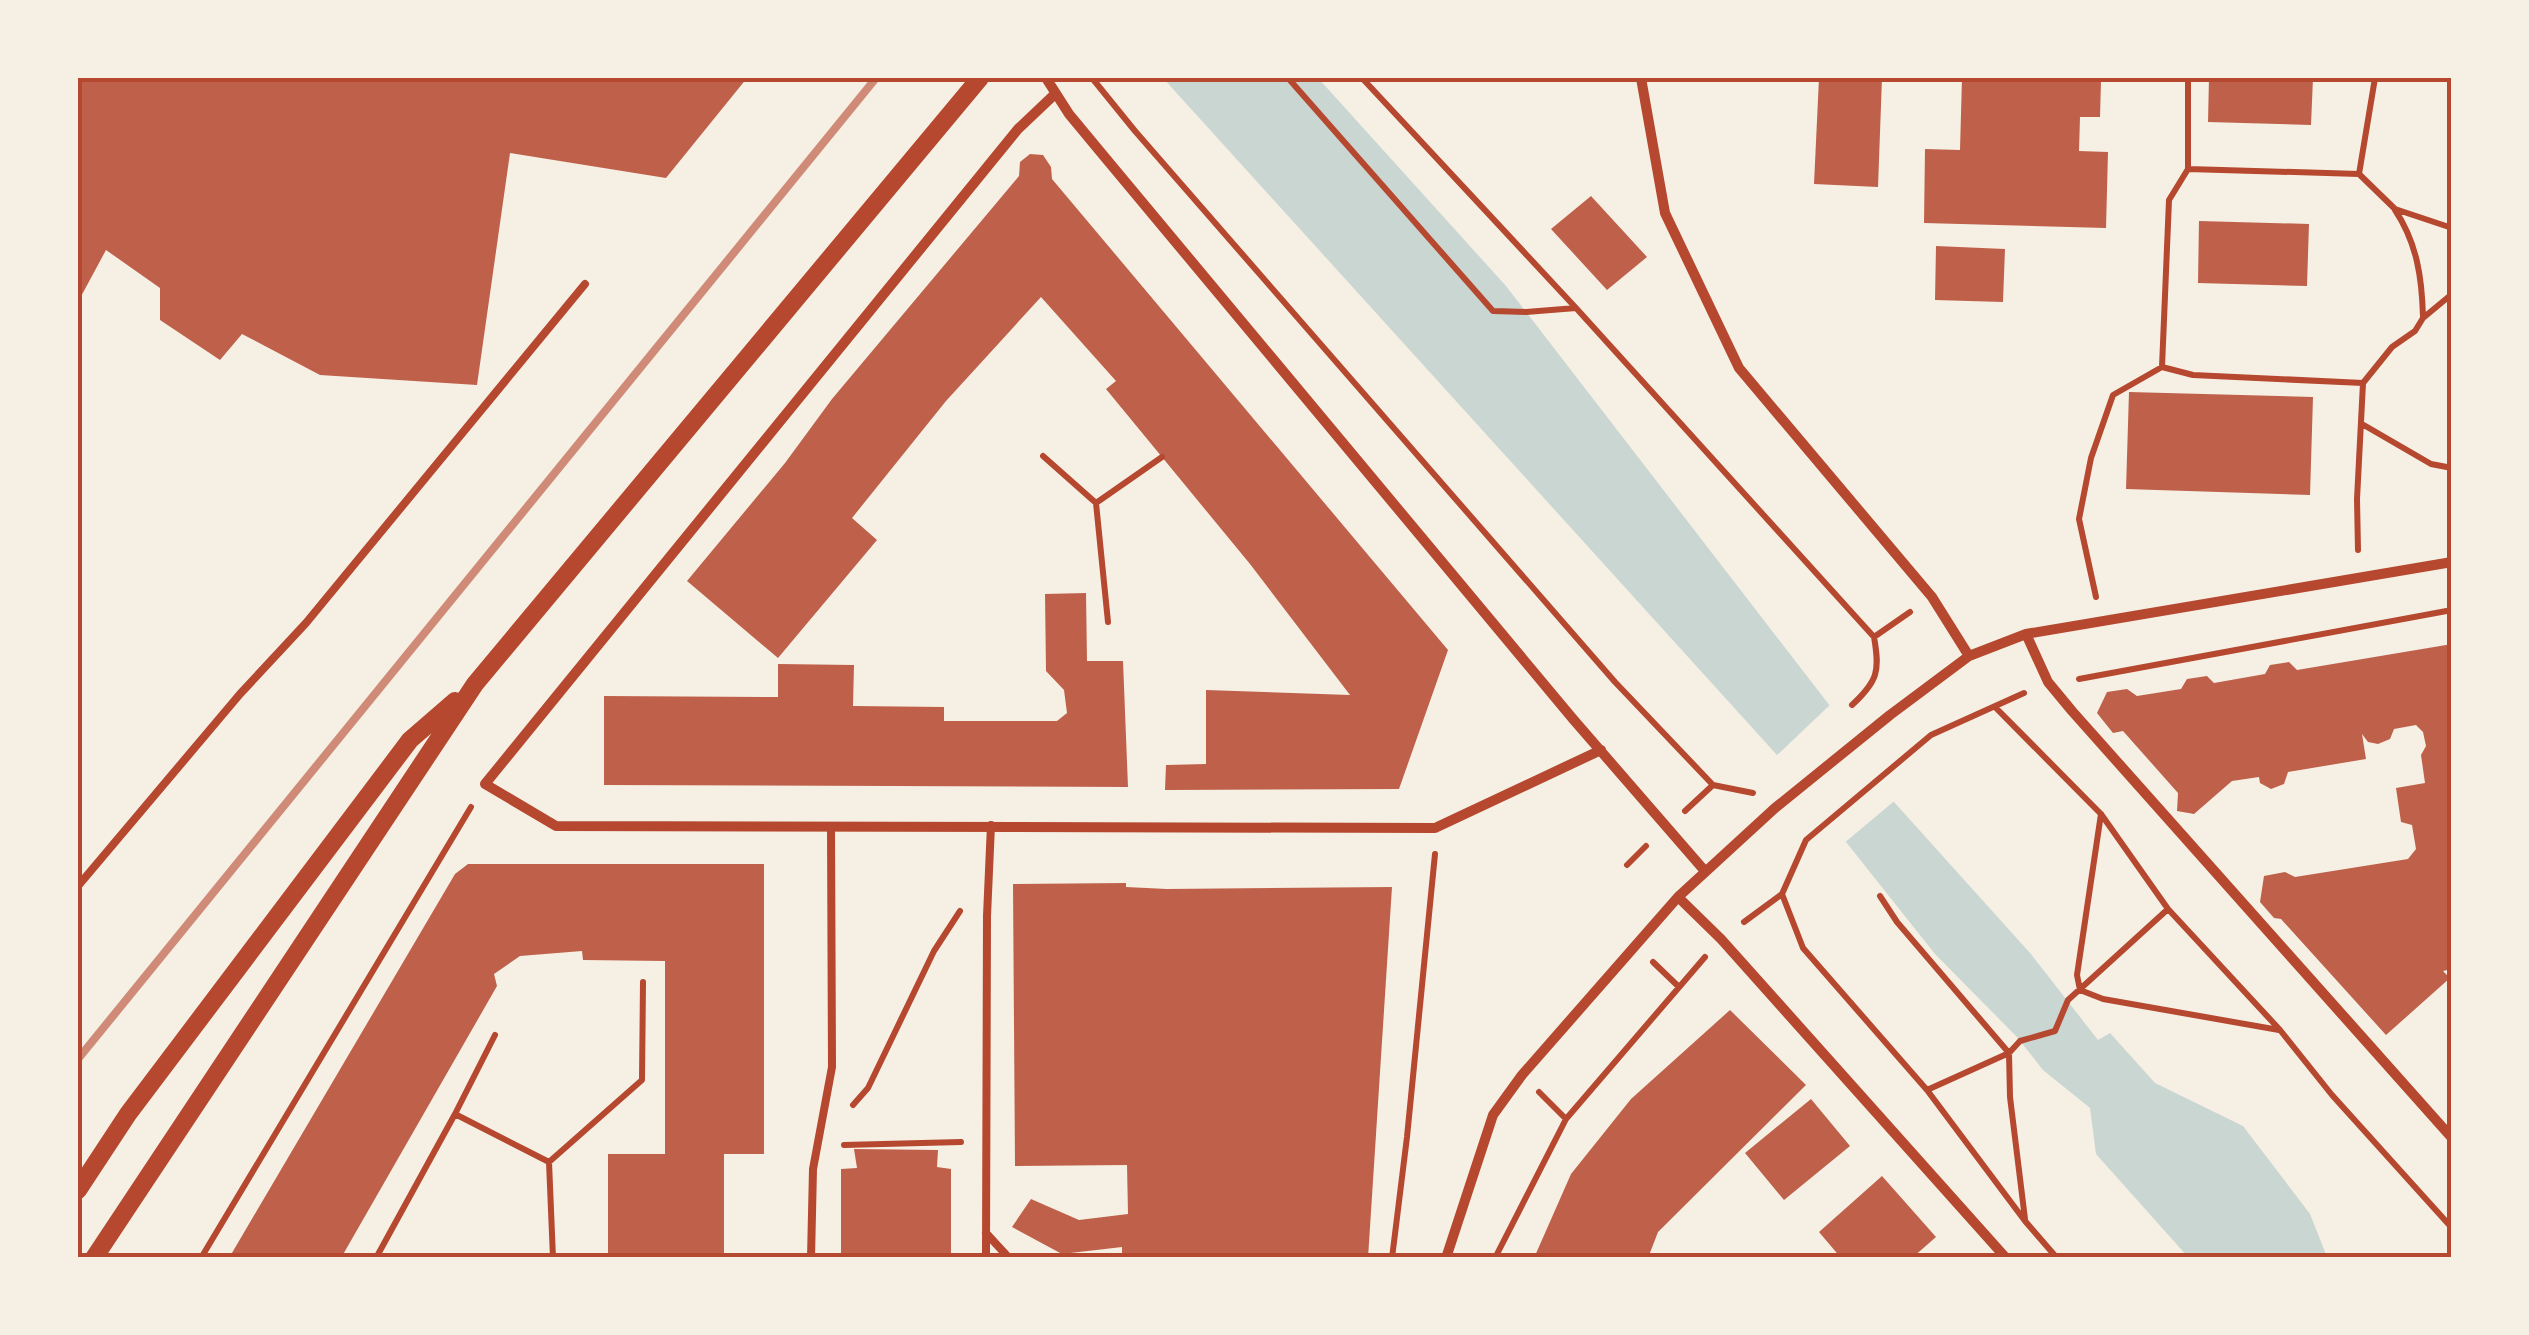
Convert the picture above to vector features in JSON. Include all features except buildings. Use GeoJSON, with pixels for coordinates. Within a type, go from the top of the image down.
{"type":"FeatureCollection","features":[{"type":"Feature","properties":{"kind":"street"},"geometry":{"type":"LineString","coordinates":[[94,1258],[474,684],[980,78]]}},
{"type":"Feature","properties":{"kind":"street"},"geometry":{"type":"LineString","coordinates":[[1046,78],[1141,201],[1704,870]]}},
{"type":"Feature","properties":{"kind":"street"},"geometry":{"type":"LineString","coordinates":[[1641,78],[1665,213],[1739,368],[1932,597],[1970,656]]}},
{"type":"Feature","properties":{"kind":"street"},"geometry":{"type":"LineString","coordinates":[[1055,94],[1018,128],[485,784],[556,826],[1436,828],[1601,750]]}},
{"type":"Feature","properties":{"kind":"street"},"geometry":{"type":"LineString","coordinates":[[1446,1258],[1493,1115],[1522,1075],[1704,870],[1774,808],[1970,656],[2026,634],[2452,562]]}},
{"type":"Feature","properties":{"kind":"street"},"geometry":{"type":"LineString","coordinates":[[2026,634],[2048,682],[2452,1138]]}},
{"type":"Feature","properties":{"kind":"street"},"geometry":{"type":"LineString","coordinates":[[78,1190],[128,1114],[410,740],[474,684]]}},
{"type":"Feature","properties":{"kind":"street"},"geometry":{"type":"LineString","coordinates":[[1678,897],[1721,939],[2006,1258]]}},
{"type":"Feature","properties":{"kind":"lane"},"geometry":{"type":"LineString","coordinates":[[78,886],[240,694],[306,623],[584,284]]}},
{"type":"Feature","properties":{"kind":"lane"},"geometry":{"type":"LineString","coordinates":[[986,1258],[990,826]]}},
{"type":"Feature","properties":{"kind":"lane"},"geometry":{"type":"LineString","coordinates":[[811,1258],[813,1169],[832,1068],[832,827]]}},
{"type":"Feature","properties":{"kind":"lane"},"geometry":{"type":"LineString","coordinates":[[986,1233],[1009,1258]]}},
{"type":"Feature","properties":{"kind":"path"},"geometry":{"type":"LineString","coordinates":[[1092,78],[1615,682],[1714,785],[1754,793],[1759,790]]}},
{"type":"Feature","properties":{"kind":"path"},"geometry":{"type":"LineString","coordinates":[[1288,78],[1494,311],[1576,308]]}},
{"type":"Feature","properties":{"kind":"path"},"geometry":{"type":"LineString","coordinates":[[1362,78],[1874,637],[1879,667],[1868,690]]}},
{"type":"Feature","properties":{"kind":"path"},"geometry":{"type":"LineString","coordinates":[[2162,366],[2169,200],[2188,169],[2188,78]]}},
{"type":"Feature","properties":{"kind":"path"},"geometry":{"type":"LineString","coordinates":[[2359,174],[2375,78]]}},
{"type":"Feature","properties":{"kind":"path"},"geometry":{"type":"LineString","coordinates":[[2188,169],[2359,174],[2395,209],[2406,227],[2420,268],[2423,318]]}},
{"type":"Feature","properties":{"kind":"path"},"geometry":{"type":"LineString","coordinates":[[2395,209],[2452,228]]}},
{"type":"Feature","properties":{"kind":"path"},"geometry":{"type":"LineString","coordinates":[[2360,576],[2357,499],[2364,383],[2392,346],[2414,331],[2423,318],[2452,294]]}},
{"type":"Feature","properties":{"kind":"path"},"geometry":{"type":"LineString","coordinates":[[2102,620],[2079,520],[2092,458],[2112,396],[2162,366],[2194,375],[2364,383]]}},
{"type":"Feature","properties":{"kind":"path"},"geometry":{"type":"LineString","coordinates":[[2361,423],[2430,464],[2452,468]]}},
{"type":"Feature","properties":{"kind":"path"},"geometry":{"type":"LineString","coordinates":[[1043,456],[1096,502],[1108,622]]}},
{"type":"Feature","properties":{"kind":"path"},"geometry":{"type":"LineString","coordinates":[[1096,502],[1162,456]]}},
{"type":"Feature","properties":{"kind":"path"},"geometry":{"type":"LineString","coordinates":[[1874,637],[1932,597]]}},
{"type":"Feature","properties":{"kind":"path"},"geometry":{"type":"LineString","coordinates":[[1495,1258],[1566,1119],[1721,939],[1782,894],[1806,840],[1931,735],[2048,682],[2452,610]]}},
{"type":"Feature","properties":{"kind":"path"},"geometry":{"type":"LineString","coordinates":[[1995,707],[2101,814],[2168,909],[2280,1030],[2332,1095],[2452,1228]]}},
{"type":"Feature","properties":{"kind":"path"},"geometry":{"type":"LineString","coordinates":[[201,1258],[485,784]]}},
{"type":"Feature","properties":{"kind":"path"},"geometry":{"type":"LineString","coordinates":[[2080,990],[2077,976],[2101,814]]}},
{"type":"Feature","properties":{"kind":"path"},"geometry":{"type":"LineString","coordinates":[[1392,1258],[1436,828]]}},
{"type":"Feature","properties":{"kind":"path"},"geometry":{"type":"LineString","coordinates":[[818,1147],[868,1088],[934,951],[988,868]]}},
{"type":"Feature","properties":{"kind":"path"},"geometry":{"type":"LineString","coordinates":[[1782,894],[1803,948],[1927,1090],[2057,1258]]}},
{"type":"Feature","properties":{"kind":"path"},"geometry":{"type":"LineString","coordinates":[[1880,896],[1896,922],[2009,1053],[2010,1097],[2025,1221]]}},
{"type":"Feature","properties":{"kind":"path"},"geometry":{"type":"LineString","coordinates":[[1927,1090],[2009,1053],[2020,1041],[2054,1031],[2068,1000],[2168,909]]}},
{"type":"Feature","properties":{"kind":"path"},"geometry":{"type":"LineString","coordinates":[[549,1162],[642,1080],[642,982]]}},
{"type":"Feature","properties":{"kind":"path"},"geometry":{"type":"LineString","coordinates":[[2080,990],[2103,999],[2280,1030]]}},
{"type":"Feature","properties":{"kind":"path"},"geometry":{"type":"LineString","coordinates":[[376,1258],[495,1036]]}},
{"type":"Feature","properties":{"kind":"path"},"geometry":{"type":"LineString","coordinates":[[455,1114],[549,1162]]}},
{"type":"Feature","properties":{"kind":"path"},"geometry":{"type":"LineString","coordinates":[[818,1147],[986,1143]]}},
{"type":"Feature","properties":{"kind":"path"},"geometry":{"type":"LineString","coordinates":[[549,1162],[553,1258]]}},
{"type":"Feature","properties":{"kind":"shaded area"},"geometry":{"type":"Polygon","coordinates":[[[1163,78],[1318,78],[1506,286],[1830,706],[1894,802],[2030,953],[2098,1040],[2110,1033],[2155,1083],[2243,1126],[2310,1214],[2327,1257],[2188,1257],[2096,1154],[2090,1108],[2043,1070],[2017,1037],[1935,954],[1777,755],[1163,78]]]}},
{"type":"Feature","properties":{"kind":"pier"},"geometry":{"type":"Polygon","coordinates":[[[1833,702],[1898,798],[1843,844],[1773,759],[1833,702]]]}},
{"type":"Feature","properties":{"kind":"railway"},"geometry":{"type":"LineString","coordinates":[[78,1059],[876,78]]}}]}
